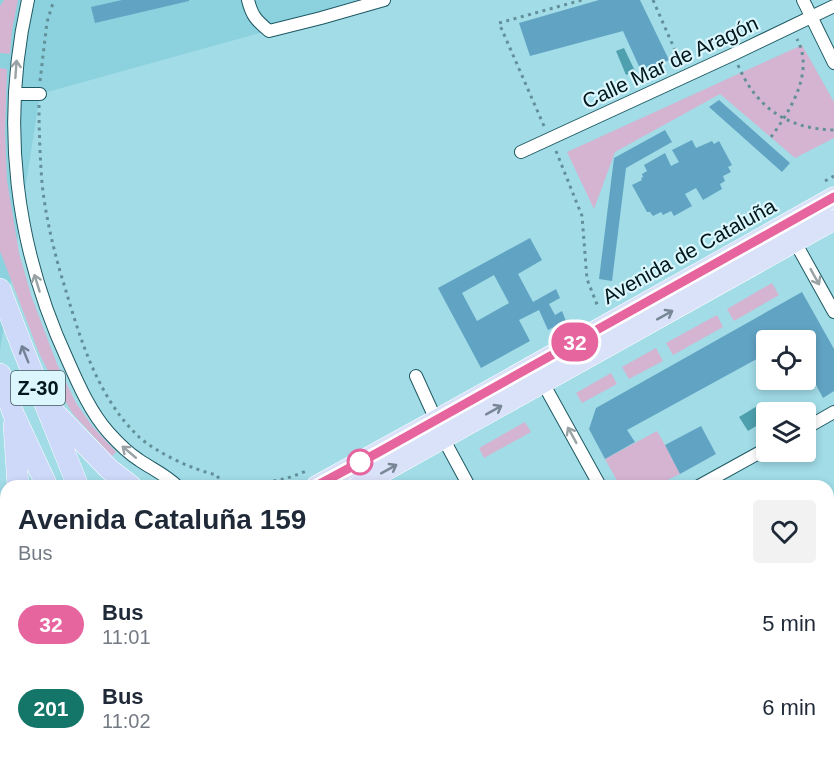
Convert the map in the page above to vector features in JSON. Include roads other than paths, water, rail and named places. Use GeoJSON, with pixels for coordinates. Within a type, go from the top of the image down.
{"type":"FeatureCollection","features":[{"type":"Feature","properties":{"kind":"highway","name":"Z-30"},"geometry":{"type":"LineString","coordinates":[[0,289],[76,480]]}},
{"type":"Feature","properties":{"kind":"highway","name":"Z-30"},"geometry":{"type":"LineString","coordinates":[[0,374],[13,412],[44,480]]}},
{"type":"Feature","properties":{"kind":"highway"},"geometry":{"type":"LineString","coordinates":[[43,400],[109,469],[123,480]]}},
{"type":"Feature","properties":{"kind":"highway"},"geometry":{"type":"LineString","coordinates":[[13,412],[18,480]]}},
{"type":"Feature","properties":{"kind":"main road","name":"Avenida de Cataluña"},"geometry":{"type":"LineString","coordinates":[[327,480],[834,197]]}},
{"type":"Feature","properties":{"kind":"main road","name":"Avenida de Cataluña"},"geometry":{"type":"LineString","coordinates":[[369,480],[834,220]]}},
{"type":"Feature","properties":{"kind":"street"},"geometry":{"type":"LineString","coordinates":[[28,0],[17,63],[15,156],[22,216],[37,283],[53,330],[78,384],[108,432],[127,452],[170,480]]}},
{"type":"Feature","properties":{"kind":"street"},"geometry":{"type":"LineString","coordinates":[[248,0],[255,19],[268,31],[384,0]]}},
{"type":"Feature","properties":{"kind":"street"},"geometry":{"type":"LineString","coordinates":[[802,0],[834,63]]}},
{"type":"Feature","properties":{"kind":"street","name":"Calle Mar de Aragón"},"geometry":{"type":"LineString","coordinates":[[521,152],[834,6]]}},
{"type":"Feature","properties":{"kind":"street"},"geometry":{"type":"LineString","coordinates":[[15,94],[40,94]]}},
{"type":"Feature","properties":{"kind":"street"},"geometry":{"type":"LineString","coordinates":[[795,242],[834,312]]}},
{"type":"Feature","properties":{"kind":"street"},"geometry":{"type":"LineString","coordinates":[[417,376],[436,420]]}},
{"type":"Feature","properties":{"kind":"street"},"geometry":{"type":"LineString","coordinates":[[543,382],[597,480]]}},
{"type":"Feature","properties":{"kind":"street"},"geometry":{"type":"LineString","coordinates":[[816,422],[834,412]]}},
{"type":"Feature","properties":{"kind":"street"},"geometry":{"type":"LineString","coordinates":[[443,438],[466,480]]}},
{"type":"Feature","properties":{"kind":"street"},"geometry":{"type":"LineString","coordinates":[[710,480],[756,455]]}}]}
